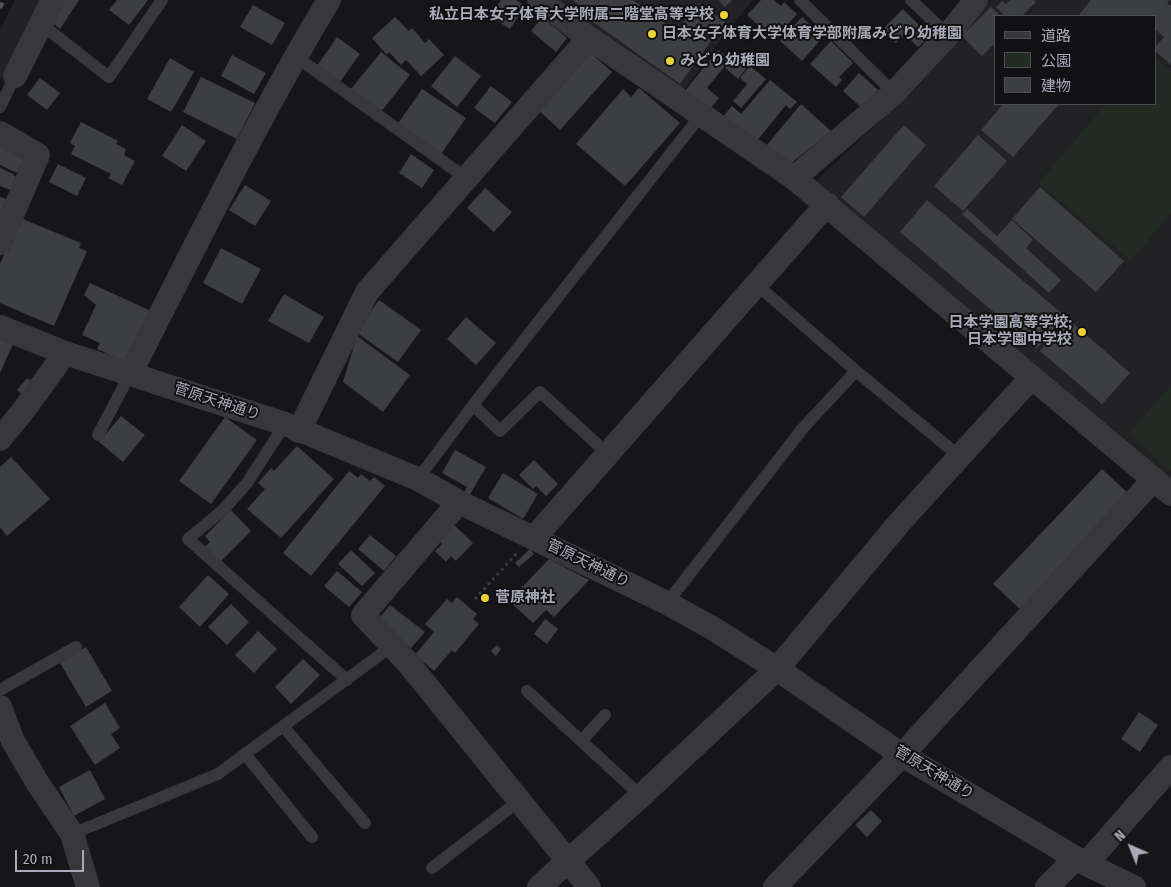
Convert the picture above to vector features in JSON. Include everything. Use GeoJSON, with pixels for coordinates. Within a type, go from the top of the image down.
{"type":"FeatureCollection","features":[{"type":"Feature","properties":{"kind":"street"},"geometry":{"type":"LineString","coordinates":[[15,76],[53,0]]}},
{"type":"Feature","properties":{"kind":"street"},"geometry":{"type":"LineString","coordinates":[[130,374],[295,56],[329,0]]}},
{"type":"Feature","properties":{"kind":"street"},"geometry":{"type":"LineString","coordinates":[[539,0],[589,38],[794,178],[1163,486],[775,887]]}},
{"type":"Feature","properties":{"kind":"street"},"geometry":{"type":"LineString","coordinates":[[794,178],[894,93],[948,35],[976,0]]}},
{"type":"Feature","properties":{"kind":"street"},"geometry":{"type":"LineString","coordinates":[[292,428],[367,292],[589,38]]}},
{"type":"Feature","properties":{"kind":"street"},"geometry":{"type":"LineString","coordinates":[[0,133],[38,156],[0,243]]}},
{"type":"Feature","properties":{"kind":"street"},"geometry":{"type":"LineString","coordinates":[[532,537],[608,454],[827,204]]}},
{"type":"Feature","properties":{"kind":"street","name":"菅原天神通り"},"geometry":{"type":"LineString","coordinates":[[0,327],[65,353],[292,428],[418,479],[459,502],[667,603],[714,629],[777,669],[902,755],[1081,861],[1134,887]]}},
{"type":"Feature","properties":{"kind":"street"},"geometry":{"type":"LineString","coordinates":[[0,439],[65,353]]}},
{"type":"Feature","properties":{"kind":"street"},"geometry":{"type":"LineString","coordinates":[[539,887],[641,796],[777,669],[900,522],[1032,377]]}},
{"type":"Feature","properties":{"kind":"street"},"geometry":{"type":"LineString","coordinates":[[459,502],[363,615],[409,664],[589,887]]}},
{"type":"Feature","properties":{"kind":"street"},"geometry":{"type":"LineString","coordinates":[[0,706],[13,741],[72,834],[88,887]]}},
{"type":"Feature","properties":{"kind":"street"},"geometry":{"type":"LineString","coordinates":[[1047,887],[1081,861],[1171,767]]}},
{"type":"Feature","properties":{"kind":"lane"},"geometry":{"type":"LineString","coordinates":[[41,24],[110,77],[162,0]]}},
{"type":"Feature","properties":{"kind":"lane"},"geometry":{"type":"LineString","coordinates":[[800,0],[894,93]]}},
{"type":"Feature","properties":{"kind":"lane"},"geometry":{"type":"LineString","coordinates":[[911,0],[948,35]]}},
{"type":"Feature","properties":{"kind":"lane"},"geometry":{"type":"LineString","coordinates":[[295,56],[466,178]]}},
{"type":"Feature","properties":{"kind":"lane"},"geometry":{"type":"LineString","coordinates":[[0,107],[15,76]]}},
{"type":"Feature","properties":{"kind":"lane"},"geometry":{"type":"LineString","coordinates":[[418,479],[473,405],[701,115]]}},
{"type":"Feature","properties":{"kind":"lane"},"geometry":{"type":"LineString","coordinates":[[756,284],[856,371],[959,456]]}},
{"type":"Feature","properties":{"kind":"lane"},"geometry":{"type":"LineString","coordinates":[[667,603],[803,428],[856,371]]}},
{"type":"Feature","properties":{"kind":"lane"},"geometry":{"type":"LineString","coordinates":[[98,435],[130,374]]}},
{"type":"Feature","properties":{"kind":"lane"},"geometry":{"type":"LineString","coordinates":[[473,405],[500,431],[540,392],[608,454]]}},
{"type":"Feature","properties":{"kind":"lane"},"geometry":{"type":"LineString","coordinates":[[292,428],[223,510],[188,539],[346,680]]}},
{"type":"Feature","properties":{"kind":"lane"},"geometry":{"type":"LineString","coordinates":[[0,690],[76,646]]}},
{"type":"Feature","properties":{"kind":"lane"},"geometry":{"type":"LineString","coordinates":[[72,834],[218,774],[392,646]]}},
{"type":"Feature","properties":{"kind":"lane"},"geometry":{"type":"LineString","coordinates":[[527,692],[582,740],[641,796]]}},
{"type":"Feature","properties":{"kind":"lane"},"geometry":{"type":"LineString","coordinates":[[582,740],[605,715]]}},
{"type":"Feature","properties":{"kind":"lane"},"geometry":{"type":"LineString","coordinates":[[283,726],[366,822]]}},
{"type":"Feature","properties":{"kind":"lane"},"geometry":{"type":"LineString","coordinates":[[245,754],[312,837]]}},
{"type":"Feature","properties":{"kind":"lane"},"geometry":{"type":"LineString","coordinates":[[432,868],[520,800]]}},
{"type":"Feature","properties":{"kind":"path"},"geometry":{"type":"LineString","coordinates":[[475,599],[532,537]]}},
{"type":"Feature","properties":{"kind":"shaded area"},"geometry":{"type":"Polygon","coordinates":[[[15,0],[40,0],[0,80],[0,31],[15,0]]]}},
{"type":"Feature","properties":{"kind":"shaded area","name":"みどり幼稚園"},"geometry":{"type":"Polygon","coordinates":[[[547,0],[753,0],[728,30],[682,93],[547,0]]]}},
{"type":"Feature","properties":{"kind":"shaded area","name":"日本学園高等学校; 日本学園中学校"},"geometry":{"type":"Polygon","coordinates":[[[991,0],[1171,0],[1171,483],[816,181],[921,83],[991,0]]]}},
{"type":"Feature","properties":{"kind":"green space"},"geometry":{"type":"Polygon","coordinates":[[[1156,59],[1171,72],[1171,213],[1131,260],[1039,183],[1105,105],[1156,105],[1156,59]]]}},
{"type":"Feature","properties":{"kind":"green space"},"geometry":{"type":"Polygon","coordinates":[[[1171,386],[1171,471],[1129,433],[1171,386]]]}},
{"type":"Feature","properties":{"kind":"building"},"geometry":{"type":"Polygon","coordinates":[[[61,0],[79,0],[60,29],[50,20],[61,0]]]}},
{"type":"Feature","properties":{"kind":"building"},"geometry":{"type":"Polygon","coordinates":[[[117,0],[148,0],[129,25],[109,10],[117,0]]]}},
{"type":"Feature","properties":{"kind":"building"},"geometry":{"type":"Polygon","coordinates":[[[501,0],[516,0],[525,6],[510,29],[490,16],[501,0]]]}},
{"type":"Feature","properties":{"kind":"building","name":"みどり幼稚園"},"geometry":{"type":"Polygon","coordinates":[[[572,0],[633,0],[677,32],[698,3],[725,22],[680,84],[590,20],[593,15],[572,0]]]}},
{"type":"Feature","properties":{"kind":"building"},"geometry":{"type":"Polygon","coordinates":[[[718,0],[732,0],[725,7],[718,0]]]}},
{"type":"Feature","properties":{"kind":"building"},"geometry":{"type":"Polygon","coordinates":[[[761,0],[774,0],[781,6],[784,2],[797,14],[774,40],[747,15],[761,0]]]}},
{"type":"Feature","properties":{"kind":"building"},"geometry":{"type":"Polygon","coordinates":[[[1010,0],[1034,0],[1036,2],[1023,15],[1004,15],[996,7],[1002,1],[1006,4],[1010,0]]]}},
{"type":"Feature","properties":{"kind":"building"},"geometry":{"type":"Polygon","coordinates":[[[1091,0],[1169,0],[1167,3],[1171,6],[1171,65],[1156,52],[1156,46],[1164,37],[1156,30],[1156,15],[1079,15],[1091,0]]]}},
{"type":"Feature","properties":{"kind":"building"},"geometry":{"type":"Polygon","coordinates":[[[253,5],[285,23],[272,45],[240,27],[253,5]]]}},
{"type":"Feature","properties":{"kind":"building"},"geometry":{"type":"Polygon","coordinates":[[[991,7],[1000,15],[994,15],[994,44],[982,56],[962,36],[991,7]]]}},
{"type":"Feature","properties":{"kind":"building"},"geometry":{"type":"Polygon","coordinates":[[[903,9],[930,36],[918,47],[905,34],[896,43],[882,30],[903,9]]]}},
{"type":"Feature","properties":{"kind":"building"},"geometry":{"type":"Polygon","coordinates":[[[395,17],[409,31],[412,28],[425,43],[429,39],[444,55],[421,76],[406,60],[401,65],[389,52],[387,55],[372,38],[395,17]]]}},
{"type":"Feature","properties":{"kind":"building"},"geometry":{"type":"Polygon","coordinates":[[[542,17],[567,38],[556,52],[531,31],[542,17]]]}},
{"type":"Feature","properties":{"kind":"building"},"geometry":{"type":"Polygon","coordinates":[[[802,17],[823,37],[802,61],[780,41],[802,17]]]}},
{"type":"Feature","properties":{"kind":"building"},"geometry":{"type":"Polygon","coordinates":[[[337,37],[360,54],[340,82],[317,66],[337,37]]]}},
{"type":"Feature","properties":{"kind":"building"},"geometry":{"type":"Polygon","coordinates":[[[831,41],[853,63],[839,77],[842,80],[836,87],[810,64],[831,41]]]}},
{"type":"Feature","properties":{"kind":"building"},"geometry":{"type":"Polygon","coordinates":[[[718,50],[729,58],[734,52],[749,65],[738,79],[724,67],[707,88],[719,98],[708,111],[684,92],[718,50]]]}},
{"type":"Feature","properties":{"kind":"building"},"geometry":{"type":"Polygon","coordinates":[[[588,51],[612,72],[560,130],[537,109],[588,51]]]}},
{"type":"Feature","properties":{"kind":"building"},"geometry":{"type":"Polygon","coordinates":[[[381,52],[410,75],[380,113],[351,89],[381,52]]]}},
{"type":"Feature","properties":{"kind":"building"},"geometry":{"type":"Polygon","coordinates":[[[232,55],[266,73],[254,94],[221,76],[232,55]]]}},
{"type":"Feature","properties":{"kind":"building"},"geometry":{"type":"Polygon","coordinates":[[[455,56],[481,76],[457,107],[431,86],[455,56]]]}},
{"type":"Feature","properties":{"kind":"building"},"geometry":{"type":"Polygon","coordinates":[[[170,58],[194,72],[171,112],[147,99],[170,58]]]}},
{"type":"Feature","properties":{"kind":"building"},"geometry":{"type":"Polygon","coordinates":[[[750,66],[766,79],[741,108],[733,101],[747,84],[740,78],[750,66]]]}},
{"type":"Feature","properties":{"kind":"building"},"geometry":{"type":"Polygon","coordinates":[[[859,73],[878,90],[862,108],[843,91],[859,73]]]}},
{"type":"Feature","properties":{"kind":"building"},"geometry":{"type":"Polygon","coordinates":[[[201,77],[255,103],[237,139],[183,112],[201,77]]]}},
{"type":"Feature","properties":{"kind":"building"},"geometry":{"type":"Polygon","coordinates":[[[40,78],[60,93],[47,110],[27,95],[40,78]]]}},
{"type":"Feature","properties":{"kind":"building"},"geometry":{"type":"Polygon","coordinates":[[[770,80],[797,102],[790,109],[786,105],[756,142],[721,119],[732,106],[741,114],[770,80]]]}},
{"type":"Feature","properties":{"kind":"building"},"geometry":{"type":"Polygon","coordinates":[[[491,86],[512,102],[495,123],[474,108],[491,86]]]}},
{"type":"Feature","properties":{"kind":"building"},"geometry":{"type":"Polygon","coordinates":[[[639,88],[680,123],[625,186],[576,144],[623,89],[631,97],[639,88]]]}},
{"type":"Feature","properties":{"kind":"building"},"geometry":{"type":"Polygon","coordinates":[[[422,89],[466,118],[441,154],[397,125],[422,89]]]}},
{"type":"Feature","properties":{"kind":"building"},"geometry":{"type":"Polygon","coordinates":[[[801,104],[831,131],[789,165],[766,146],[801,104]]]}},
{"type":"Feature","properties":{"kind":"building"},"geometry":{"type":"Polygon","coordinates":[[[1002,105],[1058,105],[1013,157],[981,130],[1002,105]]]}},
{"type":"Feature","properties":{"kind":"building"},"geometry":{"type":"Polygon","coordinates":[[[81,122],[118,141],[116,144],[126,149],[124,155],[135,161],[122,185],[108,178],[111,174],[71,154],[75,146],[70,143],[81,122]]]}},
{"type":"Feature","properties":{"kind":"building"},"geometry":{"type":"Polygon","coordinates":[[[182,125],[206,141],[186,171],[162,156],[182,125]]]}},
{"type":"Feature","properties":{"kind":"building"},"geometry":{"type":"Polygon","coordinates":[[[904,125],[926,145],[864,217],[841,197],[904,125]]]}},
{"type":"Feature","properties":{"kind":"building"},"geometry":{"type":"Polygon","coordinates":[[[978,135],[1007,161],[963,211],[934,186],[978,135]]]}},
{"type":"Feature","properties":{"kind":"building"},"geometry":{"type":"Polygon","coordinates":[[[0,145],[24,158],[17,173],[0,165],[0,145]]]}},
{"type":"Feature","properties":{"kind":"building"},"geometry":{"type":"Polygon","coordinates":[[[411,154],[434,170],[422,188],[399,173],[411,154]]]}},
{"type":"Feature","properties":{"kind":"building"},"geometry":{"type":"Polygon","coordinates":[[[58,164],[86,178],[77,196],[49,182],[58,164]]]}},
{"type":"Feature","properties":{"kind":"building"},"geometry":{"type":"Polygon","coordinates":[[[0,168],[16,177],[11,190],[0,186],[0,168]]]}},
{"type":"Feature","properties":{"kind":"building"},"geometry":{"type":"Polygon","coordinates":[[[245,185],[271,201],[255,226],[229,210],[245,185]]]}},
{"type":"Feature","properties":{"kind":"building"},"geometry":{"type":"Polygon","coordinates":[[[1040,187],[1124,261],[1096,292],[1012,219],[1040,187]]]}},
{"type":"Feature","properties":{"kind":"building"},"geometry":{"type":"Polygon","coordinates":[[[485,188],[512,212],[494,232],[467,208],[485,188]]]}},
{"type":"Feature","properties":{"kind":"building"},"geometry":{"type":"Polygon","coordinates":[[[0,197],[6,199],[0,216],[0,197]]]}},
{"type":"Feature","properties":{"kind":"building"},"geometry":{"type":"Polygon","coordinates":[[[927,200],[1065,316],[1037,349],[900,232],[927,200]]]}},
{"type":"Feature","properties":{"kind":"building"},"geometry":{"type":"Polygon","coordinates":[[[967,209],[997,236],[1012,220],[1033,240],[1026,248],[1061,280],[1049,293],[962,214],[967,209]]]}},
{"type":"Feature","properties":{"kind":"building"},"geometry":{"type":"Polygon","coordinates":[[[20,218],[81,243],[79,248],[87,251],[54,326],[0,303],[0,264],[20,218]]]}},
{"type":"Feature","properties":{"kind":"building"},"geometry":{"type":"Polygon","coordinates":[[[221,248],[261,269],[242,304],[203,283],[221,248]]]}},
{"type":"Feature","properties":{"kind":"building"},"geometry":{"type":"Polygon","coordinates":[[[90,283],[153,312],[128,363],[97,349],[100,343],[82,335],[96,305],[84,295],[90,283]]]}},
{"type":"Feature","properties":{"kind":"building"},"geometry":{"type":"Polygon","coordinates":[[[284,294],[324,317],[309,343],[268,321],[284,294]]]}},
{"type":"Feature","properties":{"kind":"building"},"geometry":{"type":"Polygon","coordinates":[[[379,300],[421,330],[398,362],[356,332],[379,300]]]}},
{"type":"Feature","properties":{"kind":"building"},"geometry":{"type":"Polygon","coordinates":[[[466,317],[496,343],[476,365],[447,339],[466,317]]]}},
{"type":"Feature","properties":{"kind":"building"},"geometry":{"type":"Polygon","coordinates":[[[1068,319],[1130,373],[1102,404],[1040,351],[1068,319]]]}},
{"type":"Feature","properties":{"kind":"building"},"geometry":{"type":"Polygon","coordinates":[[[357,336],[410,375],[383,412],[343,382],[357,336]]]}},
{"type":"Feature","properties":{"kind":"building"},"geometry":{"type":"Polygon","coordinates":[[[0,338],[13,344],[0,373],[0,338]]]}},
{"type":"Feature","properties":{"kind":"building"},"geometry":{"type":"Polygon","coordinates":[[[27,378],[33,382],[23,395],[17,390],[27,378]]]}},
{"type":"Feature","properties":{"kind":"building"},"geometry":{"type":"Polygon","coordinates":[[[121,416],[145,435],[123,462],[99,442],[121,416]]]}},
{"type":"Feature","properties":{"kind":"building"},"geometry":{"type":"Polygon","coordinates":[[[225,417],[257,440],[211,504],[179,481],[225,417]]]}},
{"type":"Feature","properties":{"kind":"building"},"geometry":{"type":"Polygon","coordinates":[[[297,446],[334,479],[281,538],[247,509],[265,489],[258,483],[271,468],[274,471],[297,446]]]}},
{"type":"Feature","properties":{"kind":"building"},"geometry":{"type":"Polygon","coordinates":[[[455,450],[486,467],[469,496],[464,493],[467,487],[442,473],[455,450]]]}},
{"type":"Feature","properties":{"kind":"building"},"geometry":{"type":"Polygon","coordinates":[[[11,457],[50,499],[7,536],[0,527],[0,467],[11,457]]]}},
{"type":"Feature","properties":{"kind":"building"},"geometry":{"type":"Polygon","coordinates":[[[534,460],[558,484],[546,496],[536,486],[533,489],[519,475],[534,460]]]}},
{"type":"Feature","properties":{"kind":"building"},"geometry":{"type":"Polygon","coordinates":[[[1102,469],[1131,496],[1022,611],[993,584],[1102,469]]]}},
{"type":"Feature","properties":{"kind":"building"},"geometry":{"type":"Polygon","coordinates":[[[349,471],[358,478],[361,474],[370,481],[374,477],[385,486],[311,576],[283,553],[349,471]]]}},
{"type":"Feature","properties":{"kind":"building"},"geometry":{"type":"Polygon","coordinates":[[[503,473],[538,494],[523,519],[488,498],[503,473]]]}},
{"type":"Feature","properties":{"kind":"building"},"geometry":{"type":"Polygon","coordinates":[[[231,510],[251,531],[220,562],[205,547],[210,542],[205,536],[231,510]]]}},
{"type":"Feature","properties":{"kind":"building"},"geometry":{"type":"Polygon","coordinates":[[[454,525],[473,543],[456,561],[451,556],[446,562],[435,551],[442,544],[439,541],[454,525]]]}},
{"type":"Feature","properties":{"kind":"building"},"geometry":{"type":"Polygon","coordinates":[[[370,535],[396,556],[384,571],[358,549],[370,535]]]}},
{"type":"Feature","properties":{"kind":"building"},"geometry":{"type":"Polygon","coordinates":[[[530,549],[534,554],[519,567],[515,563],[530,549]]]}},
{"type":"Feature","properties":{"kind":"building"},"geometry":{"type":"Polygon","coordinates":[[[351,550],[375,573],[362,586],[338,564],[351,550]]]}},
{"type":"Feature","properties":{"kind":"building"},"geometry":{"type":"Polygon","coordinates":[[[549,559],[589,580],[554,617],[546,610],[533,623],[509,601],[549,559]]]}},
{"type":"Feature","properties":{"kind":"building"},"geometry":{"type":"Polygon","coordinates":[[[337,571],[362,592],[349,607],[324,586],[337,571]]]}},
{"type":"Feature","properties":{"kind":"building"},"geometry":{"type":"Polygon","coordinates":[[[208,575],[229,594],[200,627],[179,607],[208,575]]]}},
{"type":"Feature","properties":{"kind":"building"},"geometry":{"type":"Polygon","coordinates":[[[457,597],[477,614],[473,619],[479,624],[455,653],[452,650],[434,671],[415,655],[434,632],[425,624],[447,599],[452,603],[457,597]]]}},
{"type":"Feature","properties":{"kind":"building"},"geometry":{"type":"Polygon","coordinates":[[[231,604],[249,622],[227,645],[208,627],[231,604]]]}},
{"type":"Feature","properties":{"kind":"building"},"geometry":{"type":"Polygon","coordinates":[[[390,605],[425,632],[411,648],[377,621],[390,605]]]}},
{"type":"Feature","properties":{"kind":"building"},"geometry":{"type":"Polygon","coordinates":[[[545,619],[558,629],[547,644],[534,634],[545,619]]]}},
{"type":"Feature","properties":{"kind":"building"},"geometry":{"type":"Polygon","coordinates":[[[258,631],[277,649],[254,673],[235,655],[258,631]]]}},
{"type":"Feature","properties":{"kind":"building"},"geometry":{"type":"Polygon","coordinates":[[[497,645],[501,649],[496,656],[491,651],[497,645]]]}},
{"type":"Feature","properties":{"kind":"building"},"geometry":{"type":"Polygon","coordinates":[[[86,647],[112,691],[86,707],[60,663],[86,647]]]}},
{"type":"Feature","properties":{"kind":"building"},"geometry":{"type":"Polygon","coordinates":[[[303,659],[320,675],[291,704],[275,687],[303,659]]]}},
{"type":"Feature","properties":{"kind":"building"},"geometry":{"type":"Polygon","coordinates":[[[105,703],[120,728],[111,734],[120,748],[95,765],[70,726],[105,703]]]}},
{"type":"Feature","properties":{"kind":"building"},"geometry":{"type":"Polygon","coordinates":[[[1139,712],[1158,725],[1140,752],[1121,739],[1139,712]]]}},
{"type":"Feature","properties":{"kind":"building"},"geometry":{"type":"Polygon","coordinates":[[[90,770],[105,799],[74,816],[59,787],[90,770]]]}},
{"type":"Feature","properties":{"kind":"building"},"geometry":{"type":"Polygon","coordinates":[[[871,810],[882,821],[867,837],[855,825],[871,810]]]}},
{"type":"Feature","properties":{"kind":"railway"},"geometry":{"type":"LineString","coordinates":[[0,8],[4,0]]}},
{"type":"Feature","properties":{"kind":"place","name":"私立日本女子体育大学附属二階堂高等学校"},"geometry":{"type":"Point","coordinates":[724,15]}},
{"type":"Feature","properties":{"kind":"place","name":"日本女子体育大学体育学部附属みどり幼稚園"},"geometry":{"type":"Point","coordinates":[652,34]}},
{"type":"Feature","properties":{"kind":"place","name":"みどり幼稚園"},"geometry":{"type":"Point","coordinates":[670,61]}},
{"type":"Feature","properties":{"kind":"place","name":"日本学園高等学校; 日本学園中学校"},"geometry":{"type":"Point","coordinates":[1082,332]}},
{"type":"Feature","properties":{"kind":"place","name":"菅原神社"},"geometry":{"type":"Point","coordinates":[485,598]}}]}
